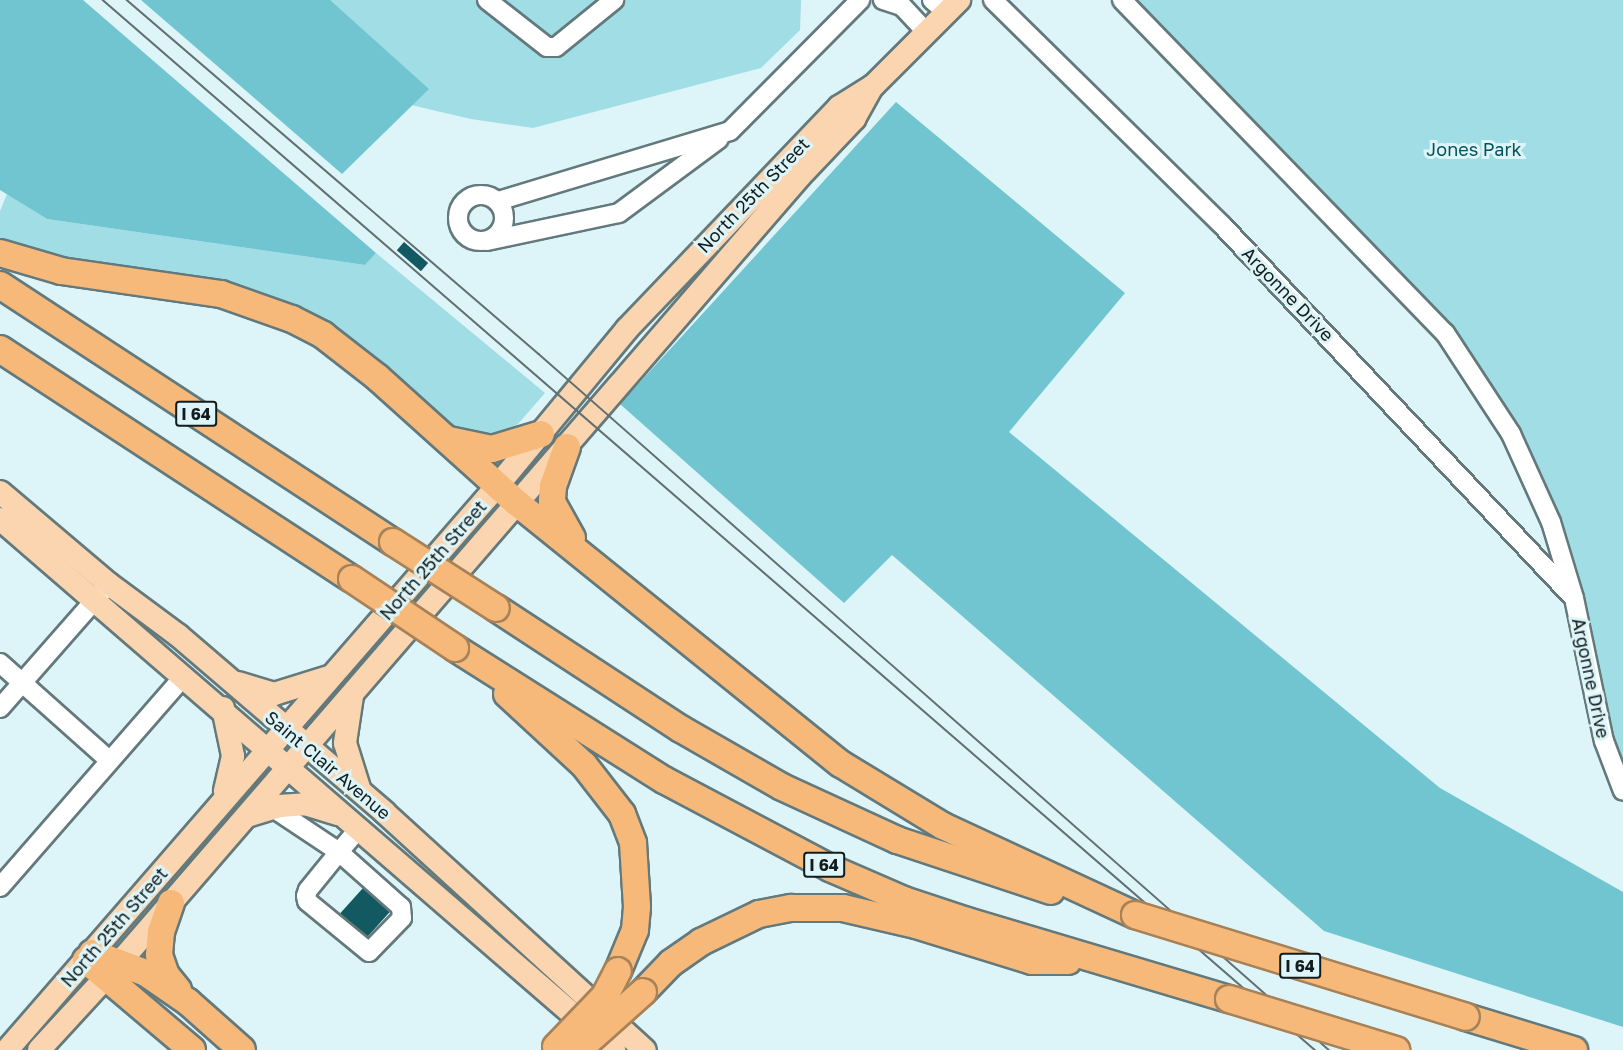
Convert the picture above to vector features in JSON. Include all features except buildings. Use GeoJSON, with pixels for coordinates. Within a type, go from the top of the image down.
{"type":"FeatureCollection","features":[{"type":"Feature","properties":{"kind":"highway"},"geometry":{"type":"LineString","coordinates":[[0,253],[61,271],[221,294],[292,319],[350,354],[518,503],[581,551],[803,736],[898,801],[999,854],[1135,915]]}},
{"type":"Feature","properties":{"kind":"highway","name":"I 64"},"geometry":{"type":"LineString","coordinates":[[0,285],[681,729],[831,810],[953,861],[1574,1050]]}},
{"type":"Feature","properties":{"kind":"highway","name":"I 64"},"geometry":{"type":"LineString","coordinates":[[0,349],[455,648],[664,780],[782,845],[904,900],[1084,959],[1229,999],[1396,1050]]}},
{"type":"Feature","properties":{"kind":"highway"},"geometry":{"type":"LineString","coordinates":[[446,439],[492,449],[541,434]]}},
{"type":"Feature","properties":{"kind":"highway"},"geometry":{"type":"LineString","coordinates":[[567,447],[553,486],[552,502],[558,517],[581,551]]}},
{"type":"Feature","properties":{"kind":"highway"},"geometry":{"type":"LineString","coordinates":[[455,648],[584,765],[622,814],[633,843],[638,907],[635,930],[605,996],[562,1049]]}},
{"type":"Feature","properties":{"kind":"highway"},"geometry":{"type":"LineString","coordinates":[[171,903],[160,932],[159,955],[166,975],[188,1002]]}},
{"type":"Feature","properties":{"kind":"highway"},"geometry":{"type":"LineString","coordinates":[[562,1049],[643,992],[671,963],[701,942],[759,914],[791,908],[843,908],[915,925],[1032,961],[1084,959]]}},
{"type":"Feature","properties":{"kind":"highway"},"geometry":{"type":"LineString","coordinates":[[89,956],[113,969],[192,1050]]}},
{"type":"Feature","properties":{"kind":"highway"},"geometry":{"type":"LineString","coordinates":[[113,969],[146,973],[188,1002],[242,1050]]}},
{"type":"Feature","properties":{"kind":"main road","name":"North 25th Street"},"geometry":{"type":"LineString","coordinates":[[39,1050],[247,816],[800,176],[854,119],[873,86],[926,32],[946,4]]}},
{"type":"Feature","properties":{"kind":"main road","name":"North 25th Street"},"geometry":{"type":"LineString","coordinates":[[7,1050],[268,747],[334,676],[498,486],[627,329],[705,244],[839,106],[873,86]]}},
{"type":"Feature","properties":{"kind":"main road","name":"Saint Clair Avenue"},"geometry":{"type":"LineString","coordinates":[[0,492],[109,584],[230,680],[361,792],[645,1050]]}},
{"type":"Feature","properties":{"kind":"main road","name":"Saint Clair Avenue"},"geometry":{"type":"LineString","coordinates":[[0,519],[223,708],[614,1050]]}},
{"type":"Feature","properties":{"kind":"main road"},"geometry":{"type":"LineString","coordinates":[[230,680],[273,694],[334,676]]}},
{"type":"Feature","properties":{"kind":"main road"},"geometry":{"type":"LineString","coordinates":[[353,693],[345,724],[345,742],[361,792]]}},
{"type":"Feature","properties":{"kind":"main road"},"geometry":{"type":"LineString","coordinates":[[220,803],[233,763],[223,708]]}},
{"type":"Feature","properties":{"kind":"main road"},"geometry":{"type":"LineString","coordinates":[[247,816],[273,808],[305,804],[353,823]]}},
{"type":"Feature","properties":{"kind":"street"},"geometry":{"type":"LineString","coordinates":[[487,0],[547,47],[556,47],[614,0]]}},
{"type":"Feature","properties":{"kind":"street"},"geometry":{"type":"LineString","coordinates":[[487,241],[503,227],[505,219],[498,201],[490,196],[474,195],[459,212],[460,229],[465,235],[487,241],[619,213],[730,130],[860,0]]}},
{"type":"Feature","properties":{"kind":"street"},"geometry":{"type":"LineString","coordinates":[[883,0],[902,6],[926,32]]}},
{"type":"Feature","properties":{"kind":"street","name":"Argonne Drive"},"geometry":{"type":"LineString","coordinates":[[993,0],[1221,224],[1574,598]]}},
{"type":"Feature","properties":{"kind":"street","name":"Argonne Drive"},"geometry":{"type":"LineString","coordinates":[[1122,0],[1445,333],[1511,434],[1551,522],[1574,598],[1604,741],[1623,790]]}},
{"type":"Feature","properties":{"kind":"street"},"geometry":{"type":"LineString","coordinates":[[498,201],[730,130]]}},
{"type":"Feature","properties":{"kind":"street"},"geometry":{"type":"LineString","coordinates":[[0,708],[109,584]]}},
{"type":"Feature","properties":{"kind":"street"},"geometry":{"type":"LineString","coordinates":[[0,663],[110,760]]}},
{"type":"Feature","properties":{"kind":"street"},"geometry":{"type":"LineString","coordinates":[[0,887],[184,676]]}},
{"type":"Feature","properties":{"kind":"street"},"geometry":{"type":"LineString","coordinates":[[273,808],[339,852],[403,912],[375,950],[369,952],[307,901],[308,890],[339,852],[353,823]]}},
{"type":"Feature","properties":{"kind":"street"},"geometry":{"type":"LineString","coordinates":[[366,875],[386,851]]}},
{"type":"Feature","properties":{"kind":"green space"},"geometry":{"type":"Polygon","coordinates":[[[280,0],[801,0],[801,3],[800,30],[761,68],[533,128],[471,119],[398,102],[280,0]]]}},
{"type":"Feature","properties":{"kind":"green space","name":"Jones Park"},"geometry":{"type":"Polygon","coordinates":[[[1122,0],[1623,0],[1623,791],[1551,522],[1445,333],[1122,0]]]}},
{"type":"Feature","properties":{"kind":"green space"},"geometry":{"type":"Polygon","coordinates":[[[7,194],[47,219],[365,265],[376,253],[545,393],[518,424],[492,439],[454,433],[434,416],[430,405],[335,328],[277,299],[218,280],[47,258],[0,241],[0,211],[7,194]]]}},
{"type":"Feature","properties":{"kind":"shaded area"},"geometry":{"type":"Polygon","coordinates":[[[0,0],[83,0],[376,253],[365,265],[47,219],[0,190],[0,0]]]}},
{"type":"Feature","properties":{"kind":"shaded area"},"geometry":{"type":"Polygon","coordinates":[[[141,0],[330,0],[429,89],[342,174],[141,0]]]}},
{"type":"Feature","properties":{"kind":"shaded area"},"geometry":{"type":"Polygon","coordinates":[[[896,102],[1125,293],[1009,432],[1440,788],[1623,892],[1623,1027],[1324,931],[892,555],[844,603],[620,404],[896,102]]]}},
{"type":"Feature","properties":{"kind":"tram line"},"geometry":{"type":"LineString","coordinates":[[103,0],[1315,1050]]}},
{"type":"Feature","properties":{"kind":"tram line"},"geometry":{"type":"LineString","coordinates":[[127,0],[539,354],[1329,1050]]}}]}
